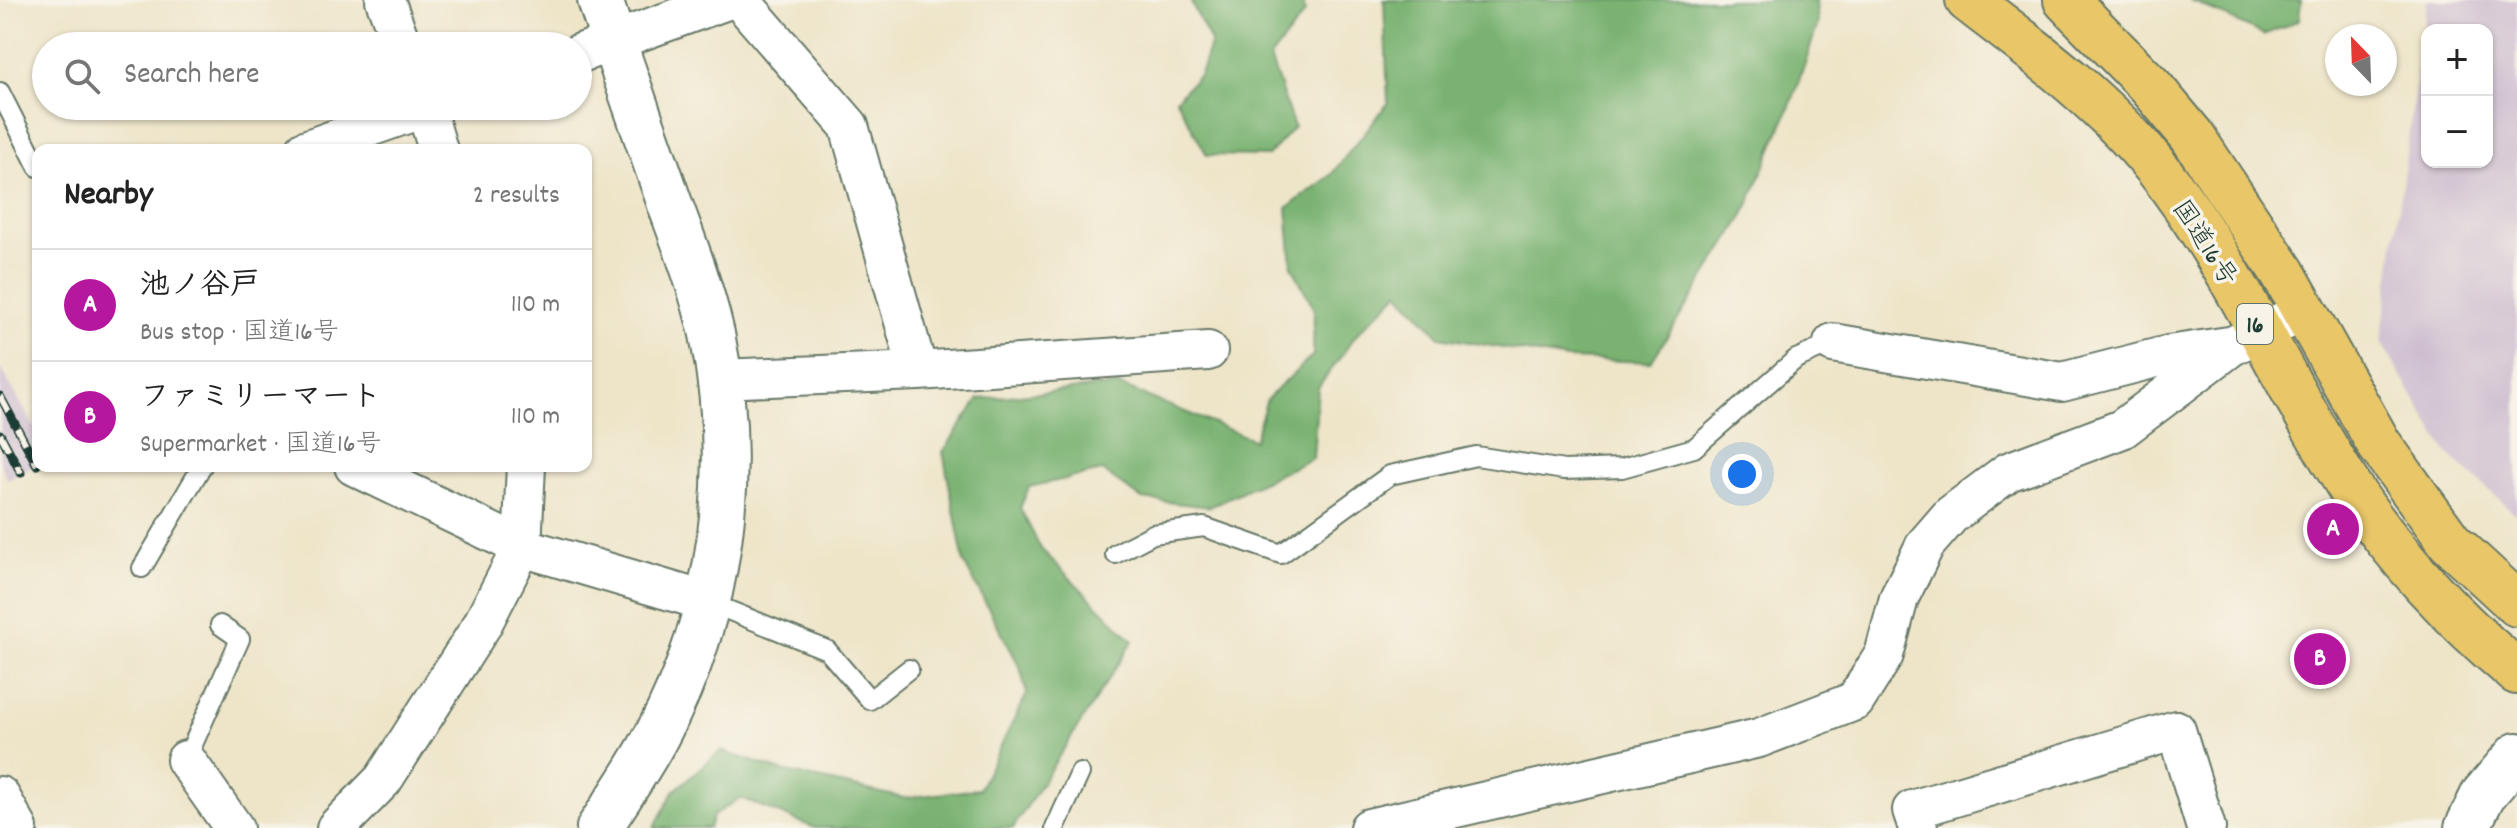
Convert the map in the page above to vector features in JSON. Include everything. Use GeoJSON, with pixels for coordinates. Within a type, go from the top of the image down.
{"type":"FeatureCollection","features":[{"type":"Feature","properties":{"kind":"highway","name":"国道16号"},"geometry":{"type":"LineString","coordinates":[[2066,0],[2151,87],[2192,136],[2305,311],[2379,444],[2450,542],[2517,604]]}},
{"type":"Feature","properties":{"kind":"highway","name":"国道16号"},"geometry":{"type":"LineString","coordinates":[[1975,2],[2101,107],[2130,137],[2189,213],[2246,340],[2364,507],[2412,569],[2517,672]]}},
{"type":"Feature","properties":{"kind":"street"},"geometry":{"type":"LineString","coordinates":[[385,0],[397,32]]}},
{"type":"Feature","properties":{"kind":"street"},"geometry":{"type":"LineString","coordinates":[[599,828],[658,734],[694,651],[708,602],[724,492],[720,379],[696,277],[595,48],[600,0]]}},
{"type":"Feature","properties":{"kind":"street"},"geometry":{"type":"LineString","coordinates":[[595,48],[727,0]]}},
{"type":"Feature","properties":{"kind":"street"},"geometry":{"type":"LineString","coordinates":[[740,0],[849,126],[918,371]]}},
{"type":"Feature","properties":{"kind":"street"},"geometry":{"type":"LineString","coordinates":[[322,144],[388,120]]}},
{"type":"Feature","properties":{"kind":"street"},"geometry":{"type":"LineString","coordinates":[[430,120],[436,144]]}},
{"type":"Feature","properties":{"kind":"street"},"geometry":{"type":"LineString","coordinates":[[1369,828],[1759,738],[1855,701],[1884,655],[1899,598],[1925,545],[1951,515],[2008,472],[2122,429],[2246,340],[2305,311]]}},
{"type":"Feature","properties":{"kind":"street"},"geometry":{"type":"LineString","coordinates":[[1833,343],[2062,382],[2168,355],[2246,340]]}},
{"type":"Feature","properties":{"kind":"street"},"geometry":{"type":"LineString","coordinates":[[720,379],[918,371],[1208,351]]}},
{"type":"Feature","properties":{"kind":"street"},"geometry":{"type":"LineString","coordinates":[[366,472],[522,547],[708,602]]}},
{"type":"Feature","properties":{"kind":"street"},"geometry":{"type":"LineString","coordinates":[[336,828],[383,780],[482,625],[522,547],[526,472]]}},
{"type":"Feature","properties":{"kind":"street"},"geometry":{"type":"LineString","coordinates":[[1918,828],[1912,810],[2176,730],[2206,828]]}},
{"type":"Feature","properties":{"kind":"street"},"geometry":{"type":"LineString","coordinates":[[2467,828],[2483,795],[2517,755]]}},
{"type":"Feature","properties":{"kind":"street"},"geometry":{"type":"LineString","coordinates":[[186,760],[234,828]]}},
{"type":"Feature","properties":{"kind":"lane"},"geometry":{"type":"LineString","coordinates":[[0,92],[32,155]]}},
{"type":"Feature","properties":{"kind":"lane"},"geometry":{"type":"LineString","coordinates":[[1115,554],[1153,534],[1204,527],[1281,554],[1390,475],[1476,456],[1564,470],[1622,468],[1694,448],[1796,359],[1833,343]]}},
{"type":"Feature","properties":{"kind":"lane"},"geometry":{"type":"LineString","coordinates":[[142,568],[198,472]]}},
{"type":"Feature","properties":{"kind":"lane"},"geometry":{"type":"LineString","coordinates":[[708,602],[827,650],[870,700],[909,669]]}},
{"type":"Feature","properties":{"kind":"lane"},"geometry":{"type":"LineString","coordinates":[[186,760],[240,639],[220,625]]}},
{"type":"Feature","properties":{"kind":"lane"},"geometry":{"type":"LineString","coordinates":[[1055,828],[1080,773]]}},
{"type":"Feature","properties":{"kind":"shaded area"},"geometry":{"type":"Polygon","coordinates":[[[2427,0],[2517,0],[2517,515],[2448,454],[2381,342],[2421,45],[2421,168],[2493,168],[2493,24],[2424,24],[2427,0]]]}},
{"type":"Feature","properties":{"kind":"shaded area"},"geometry":{"type":"Polygon","coordinates":[[[0,367],[32,423],[32,467],[8,480],[0,464],[0,367]]]}},
{"type":"Feature","properties":{"kind":"green space"},"geometry":{"type":"Polygon","coordinates":[[[1190,0],[1303,0],[1305,13],[1270,58],[1294,127],[1268,156],[1207,155],[1176,99],[1200,74],[1211,42],[1190,0]]]}},
{"type":"Feature","properties":{"kind":"green space"},"geometry":{"type":"Polygon","coordinates":[[[1384,0],[1816,0],[1818,24],[1793,99],[1743,217],[1651,362],[1567,359],[1440,337],[1399,292],[1357,334],[1318,388],[1313,458],[1209,507],[1142,499],[1102,471],[1029,487],[1020,508],[1041,549],[1133,641],[1013,828],[815,828],[740,798],[713,816],[709,828],[654,828],[674,791],[721,751],[778,770],[904,798],[979,789],[1027,694],[1020,667],[964,563],[943,452],[979,399],[1119,385],[1254,440],[1267,399],[1313,355],[1314,309],[1292,266],[1287,208],[1330,176],[1388,103],[1384,0]]]}},
{"type":"Feature","properties":{"kind":"green space"},"geometry":{"type":"Polygon","coordinates":[[[2190,0],[2301,0],[2299,20],[2264,35],[2190,0]]]}},
{"type":"Feature","properties":{"kind":"railway"},"geometry":{"type":"LineString","coordinates":[[0,396],[32,456]]}},
{"type":"Feature","properties":{"kind":"railway"},"geometry":{"type":"LineString","coordinates":[[0,434],[21,473]]}},
{"type":"Feature","properties":{"kind":"place","name":"池ノ谷戸"},"geometry":{"type":"Point","coordinates":[2333,529]}},
{"type":"Feature","properties":{"kind":"place","name":"ファミリーマート"},"geometry":{"type":"Point","coordinates":[2320,659]}}]}
